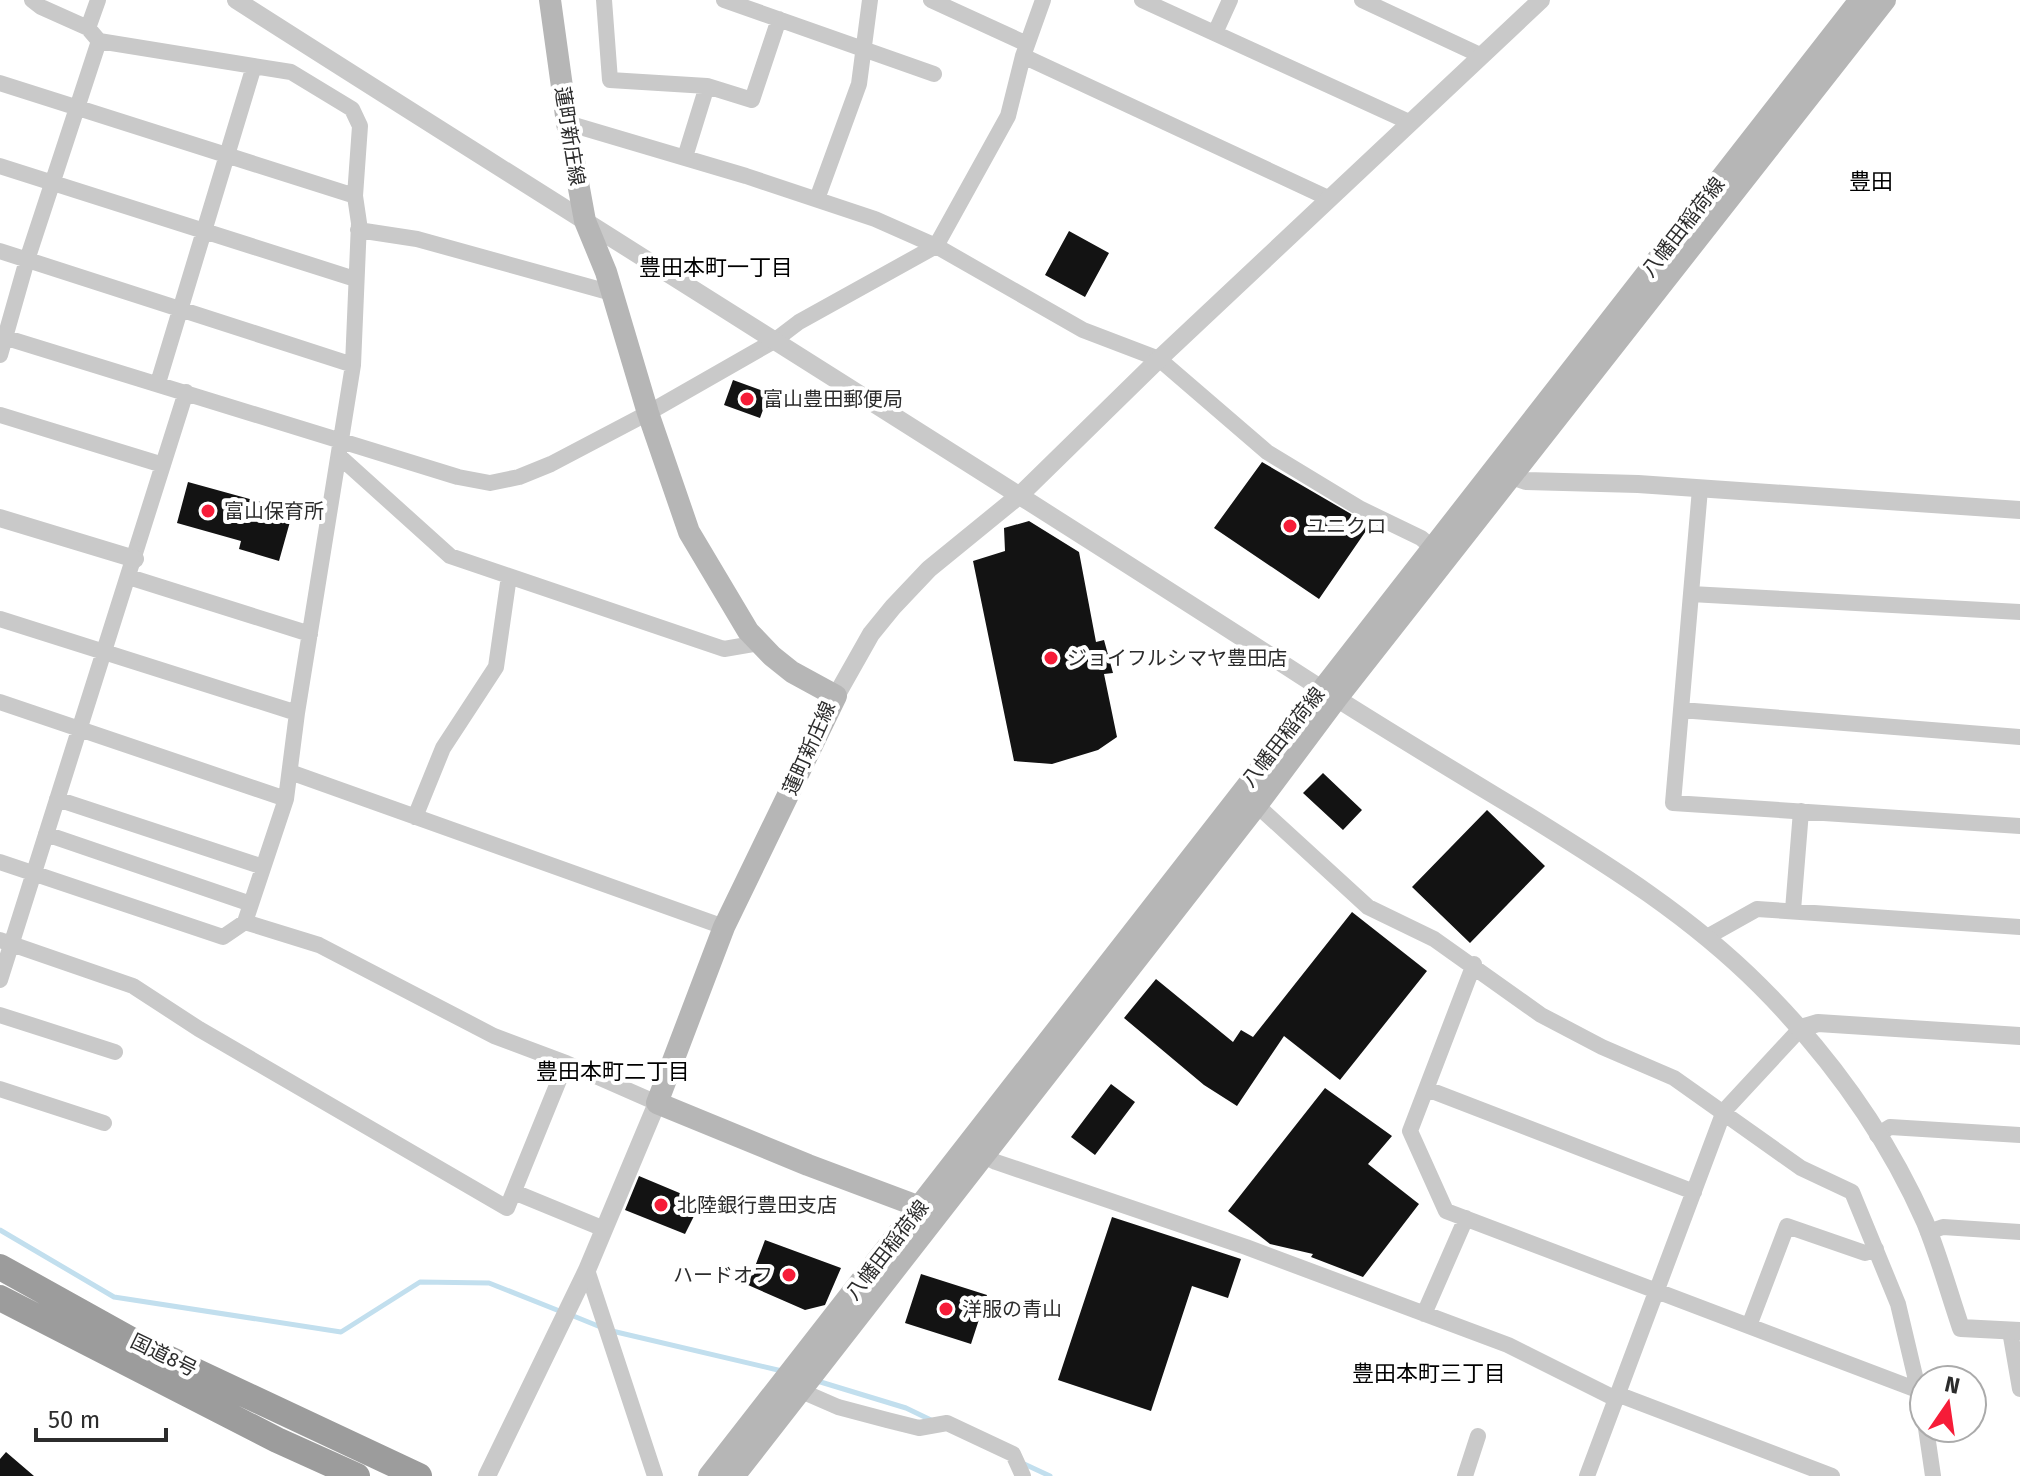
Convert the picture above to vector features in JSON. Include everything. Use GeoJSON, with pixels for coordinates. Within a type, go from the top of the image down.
{"type":"FeatureCollection","features":[{"type":"Feature","properties":{"kind":"highway","name":"国道8号"},"geometry":{"type":"LineString","coordinates":[[0,1267],[144,1347],[419,1476]]}},
{"type":"Feature","properties":{"kind":"highway","name":"国道8号"},"geometry":{"type":"LineString","coordinates":[[0,1298],[277,1440],[357,1476]]}},
{"type":"Feature","properties":{"kind":"main road","name":"蓮町新庄線"},"geometry":{"type":"LineString","coordinates":[[550,0],[567,123],[585,221],[612,293],[648,413],[689,532],[748,631],[792,672],[836,696],[724,927],[657,1103]]}},
{"type":"Feature","properties":{"kind":"main road","name":"八幡田稲荷線"},"geometry":{"type":"LineString","coordinates":[[1503,474],[1860,0]]}},
{"type":"Feature","properties":{"kind":"main road","name":"八幡田稲荷線"},"geometry":{"type":"LineString","coordinates":[[734,1476],[793,1387],[1329,693],[1885,0]]}},
{"type":"Feature","properties":{"kind":"main road"},"geometry":{"type":"LineString","coordinates":[[657,1103],[928,1213]]}},
{"type":"Feature","properties":{"kind":"main road","name":"八幡田稲荷線"},"geometry":{"type":"LineString","coordinates":[[709,1476],[793,1387]]}},
{"type":"Feature","properties":{"kind":"street"},"geometry":{"type":"LineString","coordinates":[[0,862],[223,937],[245,922],[286,799],[353,365],[358,230],[355,196],[360,126],[352,109],[291,72],[93,35],[32,0]]}},
{"type":"Feature","properties":{"kind":"street"},"geometry":{"type":"LineString","coordinates":[[0,355],[27,260],[78,108],[98,0]]}},
{"type":"Feature","properties":{"kind":"street"},"geometry":{"type":"LineString","coordinates":[[236,0],[1667,904],[1758,984],[1801,1028],[1846,1084],[1901,1174],[1928,1232],[1961,1328],[2015,1331],[2020,1389]]}},
{"type":"Feature","properties":{"kind":"street"},"geometry":{"type":"LineString","coordinates":[[604,0],[610,80],[707,86],[752,100],[779,19]]}},
{"type":"Feature","properties":{"kind":"street"},"geometry":{"type":"LineString","coordinates":[[724,0],[934,74]]}},
{"type":"Feature","properties":{"kind":"street"},"geometry":{"type":"LineString","coordinates":[[817,199],[859,84],[870,0]]}},
{"type":"Feature","properties":{"kind":"street"},"geometry":{"type":"LineString","coordinates":[[931,0],[1025,50],[1328,198]]}},
{"type":"Feature","properties":{"kind":"street"},"geometry":{"type":"LineString","coordinates":[[3,336],[186,392],[341,449],[490,483],[519,477],[551,464],[648,413],[774,341],[799,322],[936,246],[1008,116],[1025,50],[1043,0]]}},
{"type":"Feature","properties":{"kind":"street"},"geometry":{"type":"LineString","coordinates":[[1142,0],[1409,122]]}},
{"type":"Feature","properties":{"kind":"street"},"geometry":{"type":"LineString","coordinates":[[1215,33],[1230,0]]}},
{"type":"Feature","properties":{"kind":"street"},"geometry":{"type":"LineString","coordinates":[[1362,0],[1482,56]]}},
{"type":"Feature","properties":{"kind":"street"},"geometry":{"type":"LineString","coordinates":[[836,696],[871,634],[929,569],[1021,494],[1328,198],[1541,0]]}},
{"type":"Feature","properties":{"kind":"street"},"geometry":{"type":"LineString","coordinates":[[158,383],[254,66]]}},
{"type":"Feature","properties":{"kind":"street"},"geometry":{"type":"LineString","coordinates":[[0,83],[355,196]]}},
{"type":"Feature","properties":{"kind":"street"},"geometry":{"type":"LineString","coordinates":[[685,157],[707,86]]}},
{"type":"Feature","properties":{"kind":"street"},"geometry":{"type":"LineString","coordinates":[[567,123],[817,199],[875,219],[936,246],[1083,330],[1159,359],[1267,452],[1361,509],[1421,538],[1440,554]]}},
{"type":"Feature","properties":{"kind":"street"},"geometry":{"type":"LineString","coordinates":[[0,166],[355,279]]}},
{"type":"Feature","properties":{"kind":"street"},"geometry":{"type":"LineString","coordinates":[[358,230],[417,239],[612,293]]}},
{"type":"Feature","properties":{"kind":"street"},"geometry":{"type":"LineString","coordinates":[[0,251],[353,365]]}},
{"type":"Feature","properties":{"kind":"street"},"geometry":{"type":"LineString","coordinates":[[0,980],[6,942],[46,834],[186,392]]}},
{"type":"Feature","properties":{"kind":"street"},"geometry":{"type":"LineString","coordinates":[[0,415],[163,465]]}},
{"type":"Feature","properties":{"kind":"street"},"geometry":{"type":"LineString","coordinates":[[341,449],[450,556],[724,649],[759,643]]}},
{"type":"Feature","properties":{"kind":"street"},"geometry":{"type":"LineString","coordinates":[[1503,474],[2020,510]]}},
{"type":"Feature","properties":{"kind":"street"},"geometry":{"type":"LineString","coordinates":[[1700,489],[1673,803],[2020,826]]}},
{"type":"Feature","properties":{"kind":"street"},"geometry":{"type":"LineString","coordinates":[[0,518],[135,559]]}},
{"type":"Feature","properties":{"kind":"street"},"geometry":{"type":"LineString","coordinates":[[415,817],[443,748],[496,667],[509,576]]}},
{"type":"Feature","properties":{"kind":"street"},"geometry":{"type":"LineString","coordinates":[[129,577],[310,634]]}},
{"type":"Feature","properties":{"kind":"street"},"geometry":{"type":"LineString","coordinates":[[1691,594],[2020,612]]}},
{"type":"Feature","properties":{"kind":"street"},"geometry":{"type":"LineString","coordinates":[[0,619],[297,713]]}},
{"type":"Feature","properties":{"kind":"street"},"geometry":{"type":"LineString","coordinates":[[0,702],[286,799]]}},
{"type":"Feature","properties":{"kind":"street"},"geometry":{"type":"LineString","coordinates":[[1681,710],[2020,737]]}},
{"type":"Feature","properties":{"kind":"street"},"geometry":{"type":"LineString","coordinates":[[290,772],[724,927]]}},
{"type":"Feature","properties":{"kind":"street"},"geometry":{"type":"LineString","coordinates":[[1249,798],[1368,907],[1434,939],[1474,964],[1541,1015],[1602,1047],[1674,1078],[1801,1168],[1852,1192],[1898,1304],[1913,1364]]}},
{"type":"Feature","properties":{"kind":"street"},"geometry":{"type":"LineString","coordinates":[[57,799],[263,867]]}},
{"type":"Feature","properties":{"kind":"street"},"geometry":{"type":"LineString","coordinates":[[1793,910],[1801,811]]}},
{"type":"Feature","properties":{"kind":"street"},"geometry":{"type":"LineString","coordinates":[[46,834],[251,904]]}},
{"type":"Feature","properties":{"kind":"street"},"geometry":{"type":"LineString","coordinates":[[1707,937],[1757,909],[2020,927]]}},
{"type":"Feature","properties":{"kind":"street"},"geometry":{"type":"LineString","coordinates":[[245,922],[319,945],[494,1036],[566,1063],[657,1103],[587,1270],[487,1476]]}},
{"type":"Feature","properties":{"kind":"street"},"geometry":{"type":"LineString","coordinates":[[6,942],[133,986],[199,1029],[507,1208],[566,1063]]}},
{"type":"Feature","properties":{"kind":"street"},"geometry":{"type":"LineString","coordinates":[[1474,964],[1410,1131],[1446,1211],[1908,1386]]}},
{"type":"Feature","properties":{"kind":"street"},"geometry":{"type":"LineString","coordinates":[[0,1015],[115,1052]]}},
{"type":"Feature","properties":{"kind":"street"},"geometry":{"type":"LineString","coordinates":[[1587,1476],[1724,1111],[1801,1028],[1818,1023],[2020,1036]]}},
{"type":"Feature","properties":{"kind":"street"},"geometry":{"type":"LineString","coordinates":[[0,1089],[104,1123]]}},
{"type":"Feature","properties":{"kind":"street"},"geometry":{"type":"LineString","coordinates":[[1427,1089],[1694,1192]]}},
{"type":"Feature","properties":{"kind":"street"},"geometry":{"type":"LineString","coordinates":[[1877,1135],[1890,1127],[2020,1135]]}},
{"type":"Feature","properties":{"kind":"street"},"geometry":{"type":"LineString","coordinates":[[975,1152],[1246,1247],[1508,1345],[1616,1396],[1832,1476]]}},
{"type":"Feature","properties":{"kind":"street"},"geometry":{"type":"LineString","coordinates":[[514,1192],[604,1229]]}},
{"type":"Feature","properties":{"kind":"street"},"geometry":{"type":"LineString","coordinates":[[1424,1314],[1466,1218]]}},
{"type":"Feature","properties":{"kind":"street"},"geometry":{"type":"LineString","coordinates":[[1749,1326],[1787,1226],[1865,1253],[1876,1249]]}},
{"type":"Feature","properties":{"kind":"street"},"geometry":{"type":"LineString","coordinates":[[1928,1232],[1943,1227],[2020,1232]]}},
{"type":"Feature","properties":{"kind":"street"},"geometry":{"type":"LineString","coordinates":[[587,1270],[655,1476]]}},
{"type":"Feature","properties":{"kind":"street"},"geometry":{"type":"LineString","coordinates":[[793,1387],[838,1407],[919,1428],[947,1423],[1013,1454],[1023,1476]]}},
{"type":"Feature","properties":{"kind":"street"},"geometry":{"type":"LineString","coordinates":[[1465,1476],[1478,1436]]}},
{"type":"Feature","properties":{"kind":"street"},"geometry":{"type":"LineString","coordinates":[[1928,1444],[1933,1476]]}},
{"type":"Feature","properties":{"kind":"building"},"geometry":{"type":"Polygon","coordinates":[[[1069,231],[1109,253],[1085,297],[1045,275],[1069,231]]]}},
{"type":"Feature","properties":{"kind":"building"},"geometry":{"type":"Polygon","coordinates":[[[733,380],[769,393],[760,418],[724,405],[733,380]]]}},
{"type":"Feature","properties":{"kind":"building"},"geometry":{"type":"Polygon","coordinates":[[[1262,462],[1370,525],[1319,599],[1214,528],[1262,462]]]}},
{"type":"Feature","properties":{"kind":"building"},"geometry":{"type":"Polygon","coordinates":[[[188,482],[293,511],[279,561],[239,549],[241,541],[177,523],[188,482]]]}},
{"type":"Feature","properties":{"kind":"building","name":"ジョイフルシマヤ豊田店"},"geometry":{"type":"Polygon","coordinates":[[[1029,521],[1079,552],[1096,642],[1104,640],[1113,673],[1104,674],[1117,737],[1098,750],[1052,764],[1014,761],[973,561],[1005,551],[1004,528],[1029,521]]]}},
{"type":"Feature","properties":{"kind":"building"},"geometry":{"type":"Polygon","coordinates":[[[1323,773],[1362,810],[1343,830],[1303,793],[1323,773]]]}},
{"type":"Feature","properties":{"kind":"building"},"geometry":{"type":"Polygon","coordinates":[[[1487,810],[1545,866],[1470,943],[1412,887],[1487,810]]]}},
{"type":"Feature","properties":{"kind":"building"},"geometry":{"type":"Polygon","coordinates":[[[1352,912],[1427,971],[1340,1080],[1284,1036],[1237,1106],[1204,1085],[1124,1018],[1156,979],[1233,1042],[1241,1030],[1253,1037],[1352,912]]]}},
{"type":"Feature","properties":{"kind":"building"},"geometry":{"type":"Polygon","coordinates":[[[1111,1084],[1135,1102],[1095,1155],[1071,1137],[1111,1084]]]}},
{"type":"Feature","properties":{"kind":"building"},"geometry":{"type":"Polygon","coordinates":[[[1325,1088],[1392,1136],[1368,1164],[1419,1204],[1363,1277],[1311,1257],[1313,1254],[1270,1244],[1228,1211],[1325,1088]]]}},
{"type":"Feature","properties":{"kind":"building","name":"北陸銀行豊田支店"},"geometry":{"type":"Polygon","coordinates":[[[639,1176],[701,1202],[685,1234],[625,1210],[639,1176]]]}},
{"type":"Feature","properties":{"kind":"building"},"geometry":{"type":"Polygon","coordinates":[[[1112,1217],[1241,1259],[1228,1298],[1192,1286],[1151,1411],[1058,1380],[1112,1217]]]}},
{"type":"Feature","properties":{"kind":"building"},"geometry":{"type":"Polygon","coordinates":[[[765,1240],[841,1268],[825,1305],[805,1310],[748,1285],[765,1240]]]}},
{"type":"Feature","properties":{"kind":"building","name":"洋服の青山"},"geometry":{"type":"Polygon","coordinates":[[[921,1274],[987,1295],[971,1344],[905,1323],[921,1274]]]}},
{"type":"Feature","properties":{"kind":"building"},"geometry":{"type":"Polygon","coordinates":[[[6,1452],[34,1476],[0,1476],[0,1459],[6,1452]]]}},
{"type":"Feature","properties":{"kind":"waterway"},"geometry":{"type":"LineString","coordinates":[[0,1230],[114,1297],[341,1332],[420,1282],[489,1283],[562,1312]]}},
{"type":"Feature","properties":{"kind":"waterway"},"geometry":{"type":"LineString","coordinates":[[571,1315],[603,1328]]}},
{"type":"Feature","properties":{"kind":"waterway"},"geometry":{"type":"LineString","coordinates":[[612,1331],[782,1371]]}},
{"type":"Feature","properties":{"kind":"waterway"},"geometry":{"type":"LineString","coordinates":[[814,1380],[906,1408],[933,1421]]}},
{"type":"Feature","properties":{"kind":"waterway"},"geometry":{"type":"LineString","coordinates":[[1022,1463],[1050,1476]]}},
{"type":"Feature","properties":{"kind":"place","name":"富山豊田郵便局"},"geometry":{"type":"Point","coordinates":[747,399]}},
{"type":"Feature","properties":{"kind":"place","name":"富山保育所"},"geometry":{"type":"Point","coordinates":[208,511]}},
{"type":"Feature","properties":{"kind":"place","name":"ユニクロ"},"geometry":{"type":"Point","coordinates":[1290,526]}},
{"type":"Feature","properties":{"kind":"place","name":"ジョイフルシマヤ豊田店"},"geometry":{"type":"Point","coordinates":[1051,658]}},
{"type":"Feature","properties":{"kind":"place","name":"北陸銀行豊田支店"},"geometry":{"type":"Point","coordinates":[661,1205]}},
{"type":"Feature","properties":{"kind":"place","name":"ハードオフ"},"geometry":{"type":"Point","coordinates":[789,1275]}},
{"type":"Feature","properties":{"kind":"place","name":"洋服の青山"},"geometry":{"type":"Point","coordinates":[946,1309]}},
{"type":"Feature","properties":{"kind":"district","name":"豊田"},"geometry":{"type":"Point","coordinates":[1871,181]}},
{"type":"Feature","properties":{"kind":"district","name":"豊田本町一丁目"},"geometry":{"type":"Point","coordinates":[716,267]}},
{"type":"Feature","properties":{"kind":"district","name":"豊田本町二丁目"},"geometry":{"type":"Point","coordinates":[613,1071]}},
{"type":"Feature","properties":{"kind":"district","name":"豊田本町三丁目"},"geometry":{"type":"Point","coordinates":[1429,1373]}}]}
